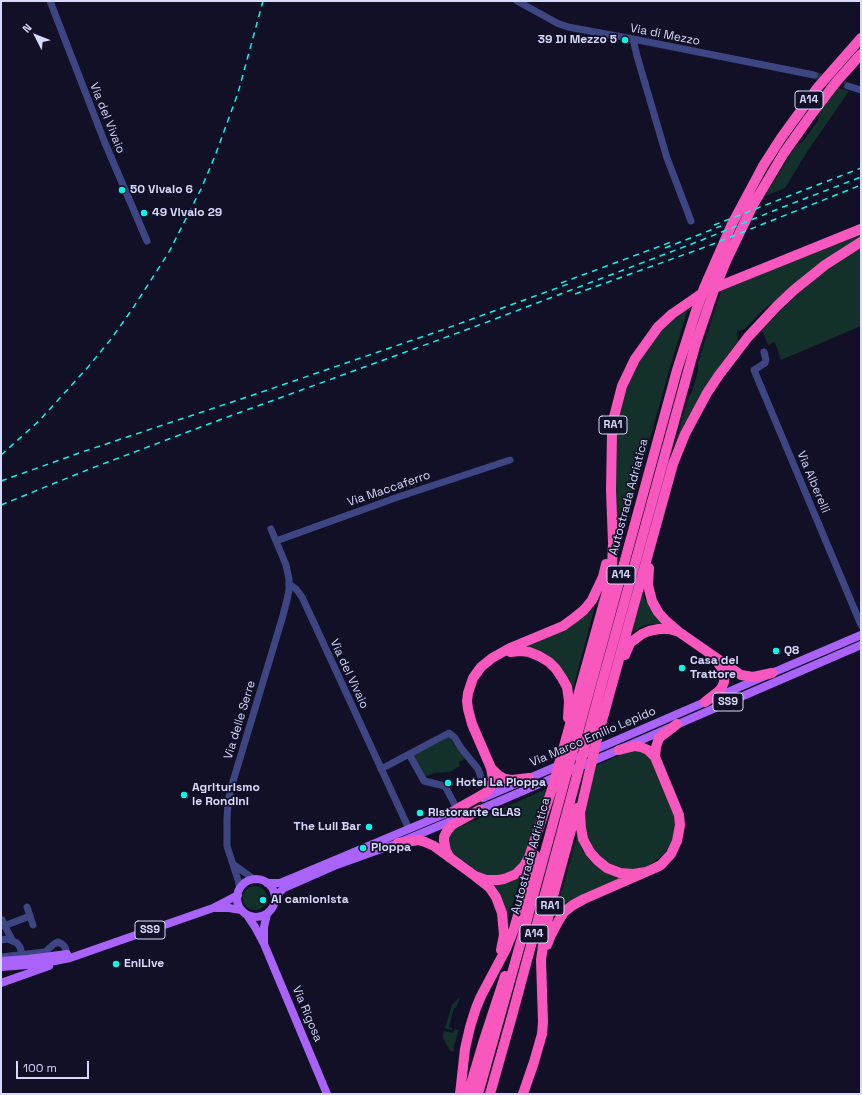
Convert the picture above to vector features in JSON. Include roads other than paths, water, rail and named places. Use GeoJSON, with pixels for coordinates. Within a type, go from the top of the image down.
{"type":"FeatureCollection","features":[{"type":"Feature","properties":{"kind":"highway","name":"Autostrada Adriatica"},"geometry":{"type":"LineString","coordinates":[[478,1094],[669,400],[704,288],[732,224],[763,166],[781,138],[818,87],[861,38]]}},
{"type":"Feature","properties":{"kind":"highway","name":"Autostrada Adriatica"},"geometry":{"type":"LineString","coordinates":[[490,1094],[695,346],[714,290],[738,235],[784,153],[837,81],[861,54]]}},
{"type":"Feature","properties":{"kind":"highway","name":"RA1"},"geometry":{"type":"LineString","coordinates":[[462,1080],[465,1049],[476,1008],[506,949],[521,909],[550,785],[562,754],[608,588],[612,568],[613,543],[611,490],[612,434],[622,386],[635,359],[658,328],[672,314],[701,294],[861,229]]}},
{"type":"Feature","properties":{"kind":"highway","name":"RA1"},"geometry":{"type":"LineString","coordinates":[[522,1094],[534,1062],[542,1034],[541,960],[552,900],[673,464],[685,434],[707,393],[719,374],[748,337],[776,306],[815,273],[861,242]]}},
{"type":"Feature","properties":{"kind":"highway"},"geometry":{"type":"LineString","coordinates":[[457,809],[489,789],[493,779],[491,768],[469,716],[467,701],[470,685],[477,672],[485,663],[500,654],[569,622],[584,610],[592,600],[603,577],[607,561],[611,490]]}},
{"type":"Feature","properties":{"kind":"highway"},"geometry":{"type":"LineString","coordinates":[[659,516],[648,572],[649,590],[652,601],[658,612],[679,632],[741,675],[753,677],[772,672]]}},
{"type":"Feature","properties":{"kind":"highway"},"geometry":{"type":"LineString","coordinates":[[599,733],[630,643],[642,634],[654,630],[669,629],[679,632]]}},
{"type":"Feature","properties":{"kind":"highway"},"geometry":{"type":"LineString","coordinates":[[500,654],[520,651],[539,656],[549,662],[562,678],[567,687],[569,701],[562,754]]}},
{"type":"Feature","properties":{"kind":"highway"},"geometry":{"type":"LineString","coordinates":[[705,702],[719,691],[724,682],[724,672],[722,667],[710,654]]}},
{"type":"Feature","properties":{"kind":"highway"},"geometry":{"type":"LineString","coordinates":[[655,757],[659,738],[677,724]]}},
{"type":"Feature","properties":{"kind":"highway"},"geometry":{"type":"LineString","coordinates":[[541,960],[551,935],[564,912],[584,899],[661,865],[671,854],[677,841],[680,815],[655,757],[648,750],[636,746],[619,750]]}},
{"type":"Feature","properties":{"kind":"highway"},"geometry":{"type":"LineString","coordinates":[[491,768],[505,779],[512,780],[528,778]]}},
{"type":"Feature","properties":{"kind":"highway"},"geometry":{"type":"LineString","coordinates":[[589,770],[580,813],[581,828],[585,844],[597,860],[607,868],[627,874],[646,872]]}},
{"type":"Feature","properties":{"kind":"highway"},"geometry":{"type":"LineString","coordinates":[[475,876],[486,880],[504,879],[516,874],[524,866],[530,857],[550,785]]}},
{"type":"Feature","properties":{"kind":"highway"},"geometry":{"type":"LineString","coordinates":[[450,858],[444,841],[446,831],[452,825],[479,810]]}},
{"type":"Feature","properties":{"kind":"highway"},"geometry":{"type":"LineString","coordinates":[[398,843],[422,840],[430,844],[475,876],[496,897],[502,913],[504,935],[497,967]]}},
{"type":"Feature","properties":{"kind":"highway"},"geometry":{"type":"LineString","coordinates":[[468,1094],[503,983],[527,920]]}},
{"type":"Feature","properties":{"kind":"highway"},"geometry":{"type":"LineString","coordinates":[[497,1094],[512,1016]]}},
{"type":"Feature","properties":{"kind":"highway"},"geometry":{"type":"LineString","coordinates":[[457,1094],[462,1080]]}},
{"type":"Feature","properties":{"kind":"highway"},"geometry":{"type":"LineString","coordinates":[[460,1094],[462,1080]]}},
{"type":"Feature","properties":{"kind":"main road","name":"Via Marco Emilio Lepido"},"geometry":{"type":"LineString","coordinates":[[267,883],[280,883],[548,770],[772,672],[861,636]]}},
{"type":"Feature","properties":{"kind":"main road","name":"Via Marco Emilio Lepido"},"geometry":{"type":"LineString","coordinates":[[275,900],[284,888],[334,866],[398,843],[479,810],[550,785],[595,760],[861,645]]}},
{"type":"Feature","properties":{"kind":"main road","name":"SS9"},"geometry":{"type":"LineString","coordinates":[[1,966],[15,966],[55,961],[88,951],[213,908],[239,892],[246,882],[255,880],[264,881],[267,883]]}},
{"type":"Feature","properties":{"kind":"main road"},"geometry":{"type":"LineString","coordinates":[[267,883],[273,890],[275,900]]}},
{"type":"Feature","properties":{"kind":"main road"},"geometry":{"type":"LineString","coordinates":[[239,892],[238,900],[244,913]]}},
{"type":"Feature","properties":{"kind":"main road","name":"SS9"},"geometry":{"type":"LineString","coordinates":[[213,908],[229,908],[257,917],[267,914],[274,905],[275,900]]}},
{"type":"Feature","properties":{"kind":"main road","name":"Via Rigosa"},"geometry":{"type":"LineString","coordinates":[[244,913],[255,927],[264,944],[327,1094]]}},
{"type":"Feature","properties":{"kind":"main road","name":"Via Rigosa"},"geometry":{"type":"LineString","coordinates":[[264,944],[264,927],[267,914]]}},
{"type":"Feature","properties":{"kind":"main road","name":"SS9"},"geometry":{"type":"LineString","coordinates":[[1,961],[69,956]]}},
{"type":"Feature","properties":{"kind":"main road"},"geometry":{"type":"LineString","coordinates":[[1,983],[69,956]]}},
{"type":"Feature","properties":{"kind":"street","name":"Via del Vivaio"},"geometry":{"type":"LineString","coordinates":[[50,1],[105,142],[146,241]]}},
{"type":"Feature","properties":{"kind":"street","name":"Via di Mezzo"},"geometry":{"type":"LineString","coordinates":[[517,1],[557,23],[568,27],[814,75]]}},
{"type":"Feature","properties":{"kind":"street"},"geometry":{"type":"LineString","coordinates":[[633,39],[667,158],[691,221]]}},
{"type":"Feature","properties":{"kind":"street"},"geometry":{"type":"LineString","coordinates":[[848,86],[861,90]]}},
{"type":"Feature","properties":{"kind":"street","name":"Via Alberelli"},"geometry":{"type":"LineString","coordinates":[[764,352],[766,360],[765,363],[754,370],[861,625]]}},
{"type":"Feature","properties":{"kind":"street","name":"Via Maccaferro"},"geometry":{"type":"LineString","coordinates":[[276,541],[398,497],[510,460]]}},
{"type":"Feature","properties":{"kind":"street"},"geometry":{"type":"LineString","coordinates":[[271,529],[286,565],[289,584]]}},
{"type":"Feature","properties":{"kind":"street","name":"Via del Vivaio"},"geometry":{"type":"LineString","coordinates":[[289,584],[296,589],[302,597],[409,829]]}},
{"type":"Feature","properties":{"kind":"street","name":"Via delle Serre"},"geometry":{"type":"LineString","coordinates":[[239,892],[233,864],[228,851],[227,819],[229,798],[285,607],[289,584]]}},
{"type":"Feature","properties":{"kind":"street"},"geometry":{"type":"LineString","coordinates":[[381,769],[449,734],[455,738],[478,769],[481,777]]}},
{"type":"Feature","properties":{"kind":"street"},"geometry":{"type":"LineString","coordinates":[[409,754],[424,781],[446,786],[457,809]]}},
{"type":"Feature","properties":{"kind":"street"},"geometry":{"type":"LineString","coordinates":[[233,864],[255,880]]}},
{"type":"Feature","properties":{"kind":"street"},"geometry":{"type":"LineString","coordinates":[[27,907],[33,925]]}},
{"type":"Feature","properties":{"kind":"street"},"geometry":{"type":"LineString","coordinates":[[12,940],[3,923],[30,916]]}},
{"type":"Feature","properties":{"kind":"street"},"geometry":{"type":"LineString","coordinates":[[1,940],[8,939],[17,943],[20,947],[22,955]]}},
{"type":"Feature","properties":{"kind":"street"},"geometry":{"type":"LineString","coordinates":[[1,957],[45,952],[58,942],[65,947],[69,956]]}},
{"type":"Feature","properties":{"kind":"tunnel"},"geometry":{"type":"LineString","coordinates":[[814,75],[848,86]]}},
{"type":"Feature","properties":{"kind":"railway"},"geometry":{"type":"LineString","coordinates":[[1,455],[39,421],[88,367],[131,311],[169,252],[201,189],[215,156],[238,93],[263,1]]}},
{"type":"Feature","properties":{"kind":"railway"},"geometry":{"type":"LineString","coordinates":[[714,225],[861,168]]}},
{"type":"Feature","properties":{"kind":"railway"},"geometry":{"type":"LineString","coordinates":[[1,505],[92,468],[222,419],[474,327],[702,240],[861,177]]}},
{"type":"Feature","properties":{"kind":"railway"},"geometry":{"type":"LineString","coordinates":[[575,294],[708,246],[861,185]]}},
{"type":"Feature","properties":{"kind":"railway"},"geometry":{"type":"LineString","coordinates":[[665,248],[721,226]]}},
{"type":"Feature","properties":{"kind":"railway"},"geometry":{"type":"LineString","coordinates":[[561,283],[671,242]]}},
{"type":"Feature","properties":{"kind":"railway"},"geometry":{"type":"LineString","coordinates":[[1,481],[442,330],[568,284]]}},
{"type":"Feature","properties":{"kind":"place","name":"39 Di Mezzo 5"},"geometry":{"type":"Point","coordinates":[625,40]}},
{"type":"Feature","properties":{"kind":"place","name":"50 Vivaio 6"},"geometry":{"type":"Point","coordinates":[122,190]}},
{"type":"Feature","properties":{"kind":"place","name":"49 Vivaio 29"},"geometry":{"type":"Point","coordinates":[144,213]}},
{"type":"Feature","properties":{"kind":"place","name":"Q8"},"geometry":{"type":"Point","coordinates":[776,651]}},
{"type":"Feature","properties":{"kind":"place","name":"Casa del Trattore"},"geometry":{"type":"Point","coordinates":[682,668]}},
{"type":"Feature","properties":{"kind":"place","name":"Hotel La Pioppa"},"geometry":{"type":"Point","coordinates":[448,783]}},
{"type":"Feature","properties":{"kind":"place","name":"Agriturismo le Rondini"},"geometry":{"type":"Point","coordinates":[184,795]}},
{"type":"Feature","properties":{"kind":"place","name":"Ristorante GLAS"},"geometry":{"type":"Point","coordinates":[420,813]}},
{"type":"Feature","properties":{"kind":"place","name":"The Lull Bar"},"geometry":{"type":"Point","coordinates":[369,827]}},
{"type":"Feature","properties":{"kind":"place","name":"Pioppa"},"geometry":{"type":"Point","coordinates":[363,848]}},
{"type":"Feature","properties":{"kind":"place","name":"Al camionista"},"geometry":{"type":"Point","coordinates":[263,900]}},
{"type":"Feature","properties":{"kind":"place","name":"EniLive"},"geometry":{"type":"Point","coordinates":[116,964]}}]}
